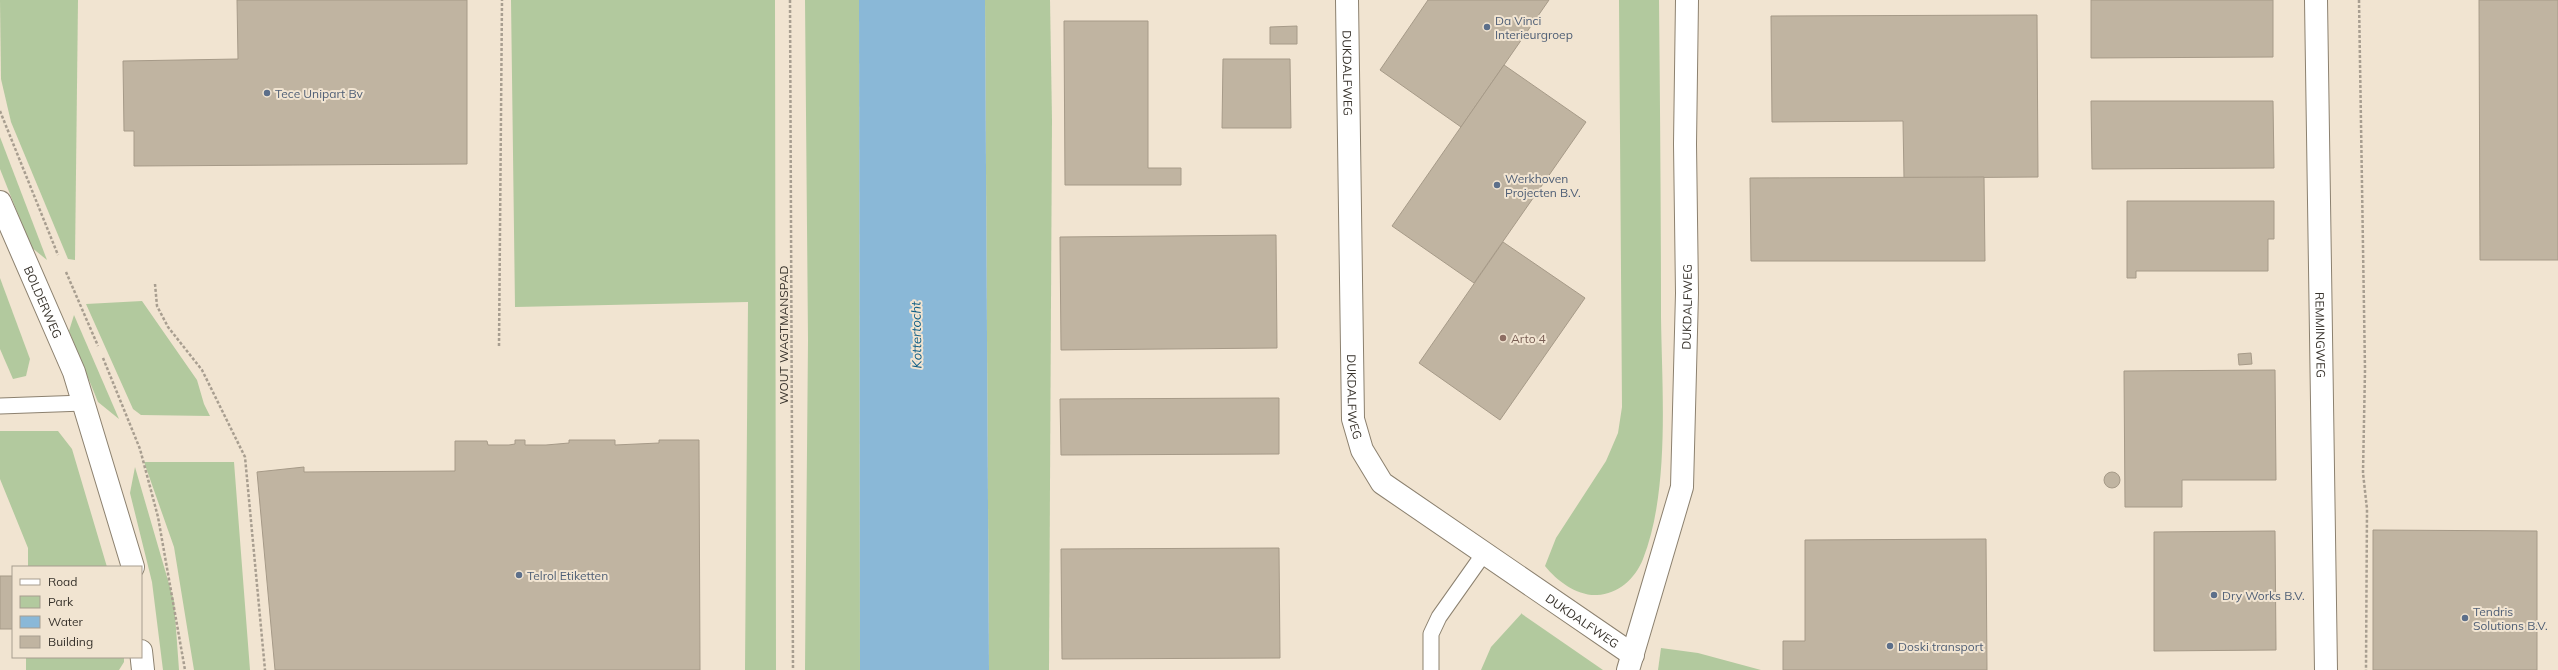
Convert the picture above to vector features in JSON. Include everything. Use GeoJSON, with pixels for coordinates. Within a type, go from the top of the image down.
{"type":"FeatureCollection","features":[{"type":"Feature","properties":{"kind":"street","name":"DUKDALFWEG"},"geometry":{"type":"LineString","coordinates":[[1347,0],[1353,419],[1362,450],[1382,483],[1485,552],[1631,662],[1682,487],[1687,293],[1684,144],[1687,0]]}},
{"type":"Feature","properties":{"kind":"street","name":"REMMINGWEG"},"geometry":{"type":"LineString","coordinates":[[2316,0],[2326,670]]}},
{"type":"Feature","properties":{"kind":"street","name":"BOLDERWEG"},"geometry":{"type":"LineString","coordinates":[[0,202],[74,372],[133,566]]}},
{"type":"Feature","properties":{"kind":"street"},"geometry":{"type":"LineString","coordinates":[[142,658],[143,670]]}},
{"type":"Feature","properties":{"kind":"lane"},"geometry":{"type":"LineString","coordinates":[[0,406],[84,403]]}},
{"type":"Feature","properties":{"kind":"lane"},"geometry":{"type":"LineString","coordinates":[[1431,670],[1431,634],[1439,617],[1485,552]]}},
{"type":"Feature","properties":{"kind":"path"},"geometry":{"type":"LineString","coordinates":[[499,346],[502,0]]}},
{"type":"Feature","properties":{"kind":"path","name":"WOUT WAGTMANSPAD"},"geometry":{"type":"LineString","coordinates":[[790,0],[793,670]]}},
{"type":"Feature","properties":{"kind":"path"},"geometry":{"type":"LineString","coordinates":[[2359,0],[2365,370],[2363,473],[2367,509],[2366,670]]}},
{"type":"Feature","properties":{"kind":"path"},"geometry":{"type":"LineString","coordinates":[[155,284],[157,306],[168,327],[202,370],[245,457],[265,670]]}},
{"type":"Feature","properties":{"kind":"green space"},"geometry":{"type":"Polygon","coordinates":[[[0,0],[78,0],[75,260],[68,259],[11,122],[1,79],[0,0]]]}},
{"type":"Feature","properties":{"kind":"green space"},"geometry":{"type":"Polygon","coordinates":[[[511,0],[775,0],[776,670],[745,670],[748,302],[515,307],[511,0]]]}},
{"type":"Feature","properties":{"kind":"green space"},"geometry":{"type":"Polygon","coordinates":[[[805,0],[859,0],[860,670],[805,670],[808,340],[805,0]]]}},
{"type":"Feature","properties":{"kind":"green space"},"geometry":{"type":"Polygon","coordinates":[[[985,0],[1050,0],[1052,120],[1049,670],[989,670],[985,0]]]}},
{"type":"Feature","properties":{"kind":"green space"},"geometry":{"type":"Polygon","coordinates":[[[1619,0],[1659,0],[1663,408],[1661,472],[1652,532],[1640,566],[1630,579],[1619,588],[1605,594],[1590,595],[1575,590],[1561,582],[1545,566],[1556,538],[1606,461],[1618,433],[1622,407],[1619,0]]]}},
{"type":"Feature","properties":{"kind":"green space"},"geometry":{"type":"Polygon","coordinates":[[[0,137],[47,260],[31,247],[0,169],[0,137]]]}},
{"type":"Feature","properties":{"kind":"green space"},"geometry":{"type":"Polygon","coordinates":[[[0,278],[30,359],[26,376],[13,379],[0,349],[0,278]]]}},
{"type":"Feature","properties":{"kind":"green space"},"geometry":{"type":"Polygon","coordinates":[[[142,301],[197,380],[204,404],[210,416],[141,415],[133,409],[86,304],[142,301]]]}},
{"type":"Feature","properties":{"kind":"green space"},"geometry":{"type":"Polygon","coordinates":[[[74,315],[119,419],[98,402],[69,331],[74,315]]]}},
{"type":"Feature","properties":{"kind":"green space"},"geometry":{"type":"Polygon","coordinates":[[[0,431],[58,431],[72,449],[107,566],[28,566],[28,548],[0,479],[0,431]]]}},
{"type":"Feature","properties":{"kind":"green space"},"geometry":{"type":"Polygon","coordinates":[[[144,462],[234,462],[250,670],[194,670],[174,547],[144,462]]]}},
{"type":"Feature","properties":{"kind":"green space"},"geometry":{"type":"Polygon","coordinates":[[[135,467],[174,601],[179,670],[163,670],[152,582],[130,493],[135,467]]]}},
{"type":"Feature","properties":{"kind":"green space"},"geometry":{"type":"Polygon","coordinates":[[[1522,613],[1603,670],[1481,670],[1491,647],[1522,613]]]}},
{"type":"Feature","properties":{"kind":"green space"},"geometry":{"type":"Polygon","coordinates":[[[1661,648],[1698,653],[1761,670],[1658,670],[1661,648]]]}},
{"type":"Feature","properties":{"kind":"green space"},"geometry":{"type":"Polygon","coordinates":[[[26,658],[124,658],[124,662],[119,670],[26,670],[26,658]]]}},
{"type":"Feature","properties":{"kind":"water","name":"Kottertocht"},"geometry":{"type":"Polygon","coordinates":[[[859,0],[985,0],[989,670],[860,670],[859,0]]]}},
{"type":"Feature","properties":{"kind":"building"},"geometry":{"type":"Polygon","coordinates":[[[237,0],[467,0],[467,164],[134,166],[134,131],[124,131],[123,61],[238,59],[237,0]]]}},
{"type":"Feature","properties":{"kind":"building"},"geometry":{"type":"Polygon","coordinates":[[[1428,0],[1549,0],[1461,127],[1380,70],[1428,0]]]}},
{"type":"Feature","properties":{"kind":"building"},"geometry":{"type":"Polygon","coordinates":[[[2091,0],[2273,0],[2273,57],[2091,58],[2091,0]]]}},
{"type":"Feature","properties":{"kind":"building"},"geometry":{"type":"Polygon","coordinates":[[[2479,0],[2558,0],[2558,260],[2480,260],[2479,0]]]}},
{"type":"Feature","properties":{"kind":"building"},"geometry":{"type":"Polygon","coordinates":[[[2037,15],[2038,177],[1904,178],[1903,121],[1772,122],[1771,16],[2037,15]]]}},
{"type":"Feature","properties":{"kind":"building"},"geometry":{"type":"Polygon","coordinates":[[[1064,21],[1148,21],[1148,168],[1181,168],[1181,185],[1065,185],[1064,21]]]}},
{"type":"Feature","properties":{"kind":"building"},"geometry":{"type":"Polygon","coordinates":[[[1297,26],[1297,44],[1270,44],[1270,27],[1297,26]]]}},
{"type":"Feature","properties":{"kind":"building"},"geometry":{"type":"Polygon","coordinates":[[[1223,59],[1290,59],[1291,128],[1222,128],[1223,59]]]}},
{"type":"Feature","properties":{"kind":"building"},"geometry":{"type":"Polygon","coordinates":[[[1504,65],[1586,122],[1474,283],[1392,226],[1504,65]]]}},
{"type":"Feature","properties":{"kind":"building"},"geometry":{"type":"Polygon","coordinates":[[[2091,101],[2273,101],[2274,168],[2092,169],[2091,101]]]}},
{"type":"Feature","properties":{"kind":"building"},"geometry":{"type":"Polygon","coordinates":[[[1984,177],[1985,261],[1751,261],[1750,178],[1984,177]]]}},
{"type":"Feature","properties":{"kind":"building"},"geometry":{"type":"Polygon","coordinates":[[[2127,201],[2274,201],[2274,239],[2268,239],[2268,271],[2136,271],[2136,278],[2127,278],[2127,201]]]}},
{"type":"Feature","properties":{"kind":"building"},"geometry":{"type":"Polygon","coordinates":[[[1276,235],[1277,348],[1061,350],[1060,237],[1276,235]]]}},
{"type":"Feature","properties":{"kind":"building"},"geometry":{"type":"Polygon","coordinates":[[[1503,242],[1585,298],[1500,420],[1419,363],[1503,242]]]}},
{"type":"Feature","properties":{"kind":"building"},"geometry":{"type":"Polygon","coordinates":[[[2251,353],[2252,364],[2239,365],[2238,354],[2251,353]]]}},
{"type":"Feature","properties":{"kind":"building"},"geometry":{"type":"Polygon","coordinates":[[[2275,370],[2276,480],[2182,480],[2182,507],[2125,507],[2124,371],[2275,370]]]}},
{"type":"Feature","properties":{"kind":"building"},"geometry":{"type":"Polygon","coordinates":[[[1279,398],[1279,454],[1061,455],[1060,399],[1279,398]]]}},
{"type":"Feature","properties":{"kind":"building"},"geometry":{"type":"Polygon","coordinates":[[[515,440],[525,440],[525,445],[546,445],[569,443],[569,440],[615,440],[615,445],[659,443],[659,440],[699,440],[700,670],[275,670],[257,472],[304,467],[304,472],[455,471],[455,441],[487,441],[488,445],[509,445],[515,444],[515,440]]]}},
{"type":"Feature","properties":{"kind":"building"},"geometry":{"type":"Polygon","coordinates":[[[2112,472],[2119,477],[2120,480],[2115,487],[2112,488],[2105,483],[2104,480],[2109,473],[2112,472]]]}},
{"type":"Feature","properties":{"kind":"building"},"geometry":{"type":"Polygon","coordinates":[[[2373,530],[2537,531],[2537,670],[2373,670],[2373,530]]]}},
{"type":"Feature","properties":{"kind":"building"},"geometry":{"type":"Polygon","coordinates":[[[2275,531],[2276,650],[2154,651],[2154,532],[2275,531]]]}},
{"type":"Feature","properties":{"kind":"building"},"geometry":{"type":"Polygon","coordinates":[[[1986,539],[1987,670],[1783,670],[1783,641],[1805,641],[1805,540],[1986,539]]]}},
{"type":"Feature","properties":{"kind":"building"},"geometry":{"type":"Polygon","coordinates":[[[1279,548],[1280,658],[1062,659],[1061,549],[1279,548]]]}},
{"type":"Feature","properties":{"kind":"building"},"geometry":{"type":"Polygon","coordinates":[[[0,576],[12,576],[12,629],[0,629],[0,576]]]}},
{"type":"Feature","properties":{"kind":"place","name":"Da Vinci Interieurgroep"},"geometry":{"type":"Point","coordinates":[1487,27]}},
{"type":"Feature","properties":{"kind":"place","name":"Tece Unipart Bv"},"geometry":{"type":"Point","coordinates":[267,93]}},
{"type":"Feature","properties":{"kind":"place","name":"Werkhoven Projecten B.V."},"geometry":{"type":"Point","coordinates":[1497,185]}},
{"type":"Feature","properties":{"kind":"place","name":"Arto 4"},"geometry":{"type":"Point","coordinates":[1503,338]}},
{"type":"Feature","properties":{"kind":"place","name":"Telrol Etiketten"},"geometry":{"type":"Point","coordinates":[519,575]}},
{"type":"Feature","properties":{"kind":"place","name":"Dry Works B.V."},"geometry":{"type":"Point","coordinates":[2214,595]}},
{"type":"Feature","properties":{"kind":"place","name":"Tendris Solutions B.V."},"geometry":{"type":"Point","coordinates":[2465,618]}},
{"type":"Feature","properties":{"kind":"place","name":"Doski transport"},"geometry":{"type":"Point","coordinates":[1890,646]}}]}
